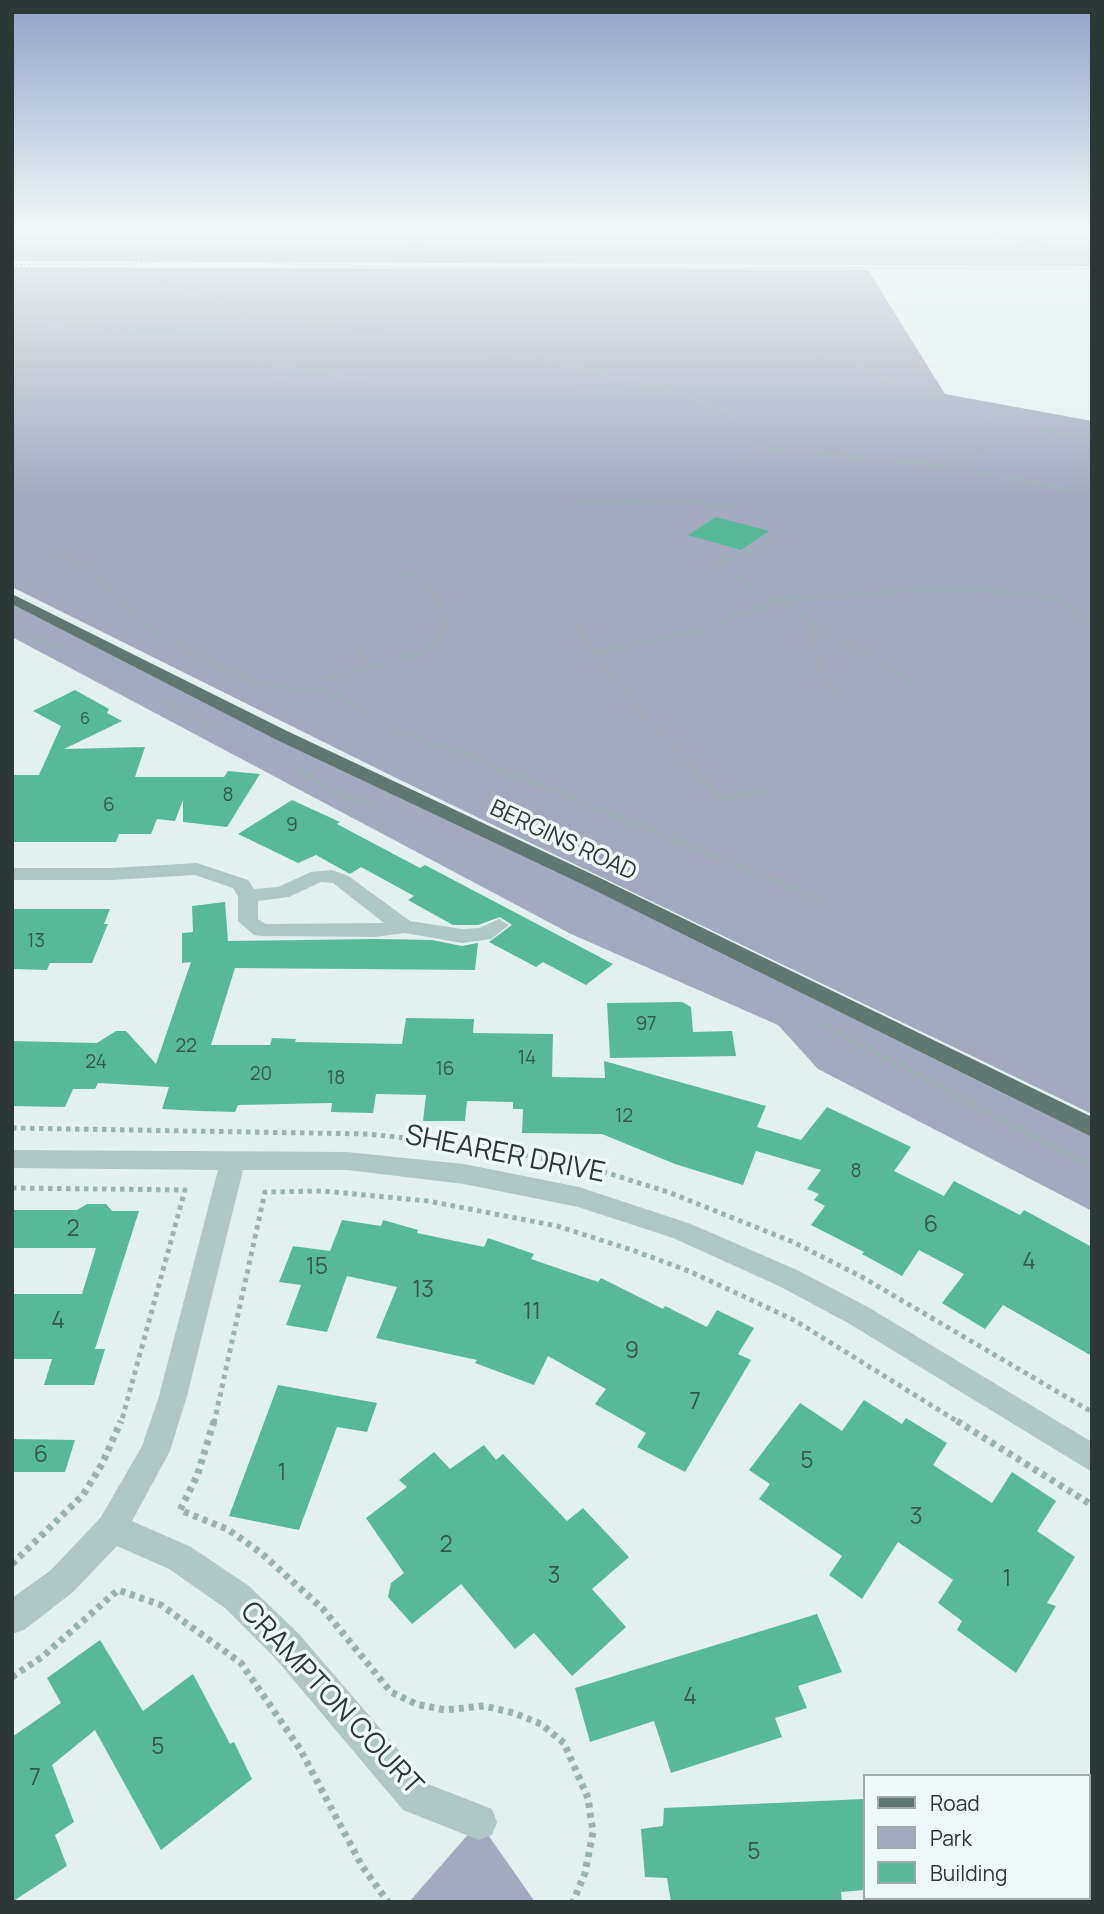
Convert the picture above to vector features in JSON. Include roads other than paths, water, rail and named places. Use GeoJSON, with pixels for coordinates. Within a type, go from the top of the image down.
{"type":"FeatureCollection","features":[{"type":"Feature","properties":{"kind":"main road","name":"BERGINS ROAD"},"geometry":{"type":"LineString","coordinates":[[12,598],[281,735],[604,887],[1092,1128]]}},
{"type":"Feature","properties":{"kind":"street"},"geometry":{"type":"LineString","coordinates":[[12,874],[112,874],[197,869],[235,880],[248,896],[248,920],[261,930],[375,931],[405,927]]}},
{"type":"Feature","properties":{"kind":"street"},"geometry":{"type":"LineString","coordinates":[[248,896],[282,893],[318,876],[331,876],[340,879],[395,923],[405,927],[462,936],[484,934],[499,925]]}},
{"type":"Feature","properties":{"kind":"street","name":"SHEARER DRIVE"},"geometry":{"type":"LineString","coordinates":[[12,1158],[347,1161],[464,1174],[579,1196],[735,1253],[846,1308],[1092,1458]]}},
{"type":"Feature","properties":{"kind":"street"},"geometry":{"type":"LineString","coordinates":[[12,1618],[61,1581],[112,1528],[155,1451],[173,1396],[233,1161]]}},
{"type":"Feature","properties":{"kind":"street","name":"CRAMPTON COURT"},"geometry":{"type":"LineString","coordinates":[[112,1528],[180,1558],[237,1597],[287,1646],[416,1797],[480,1822]]}}]}
